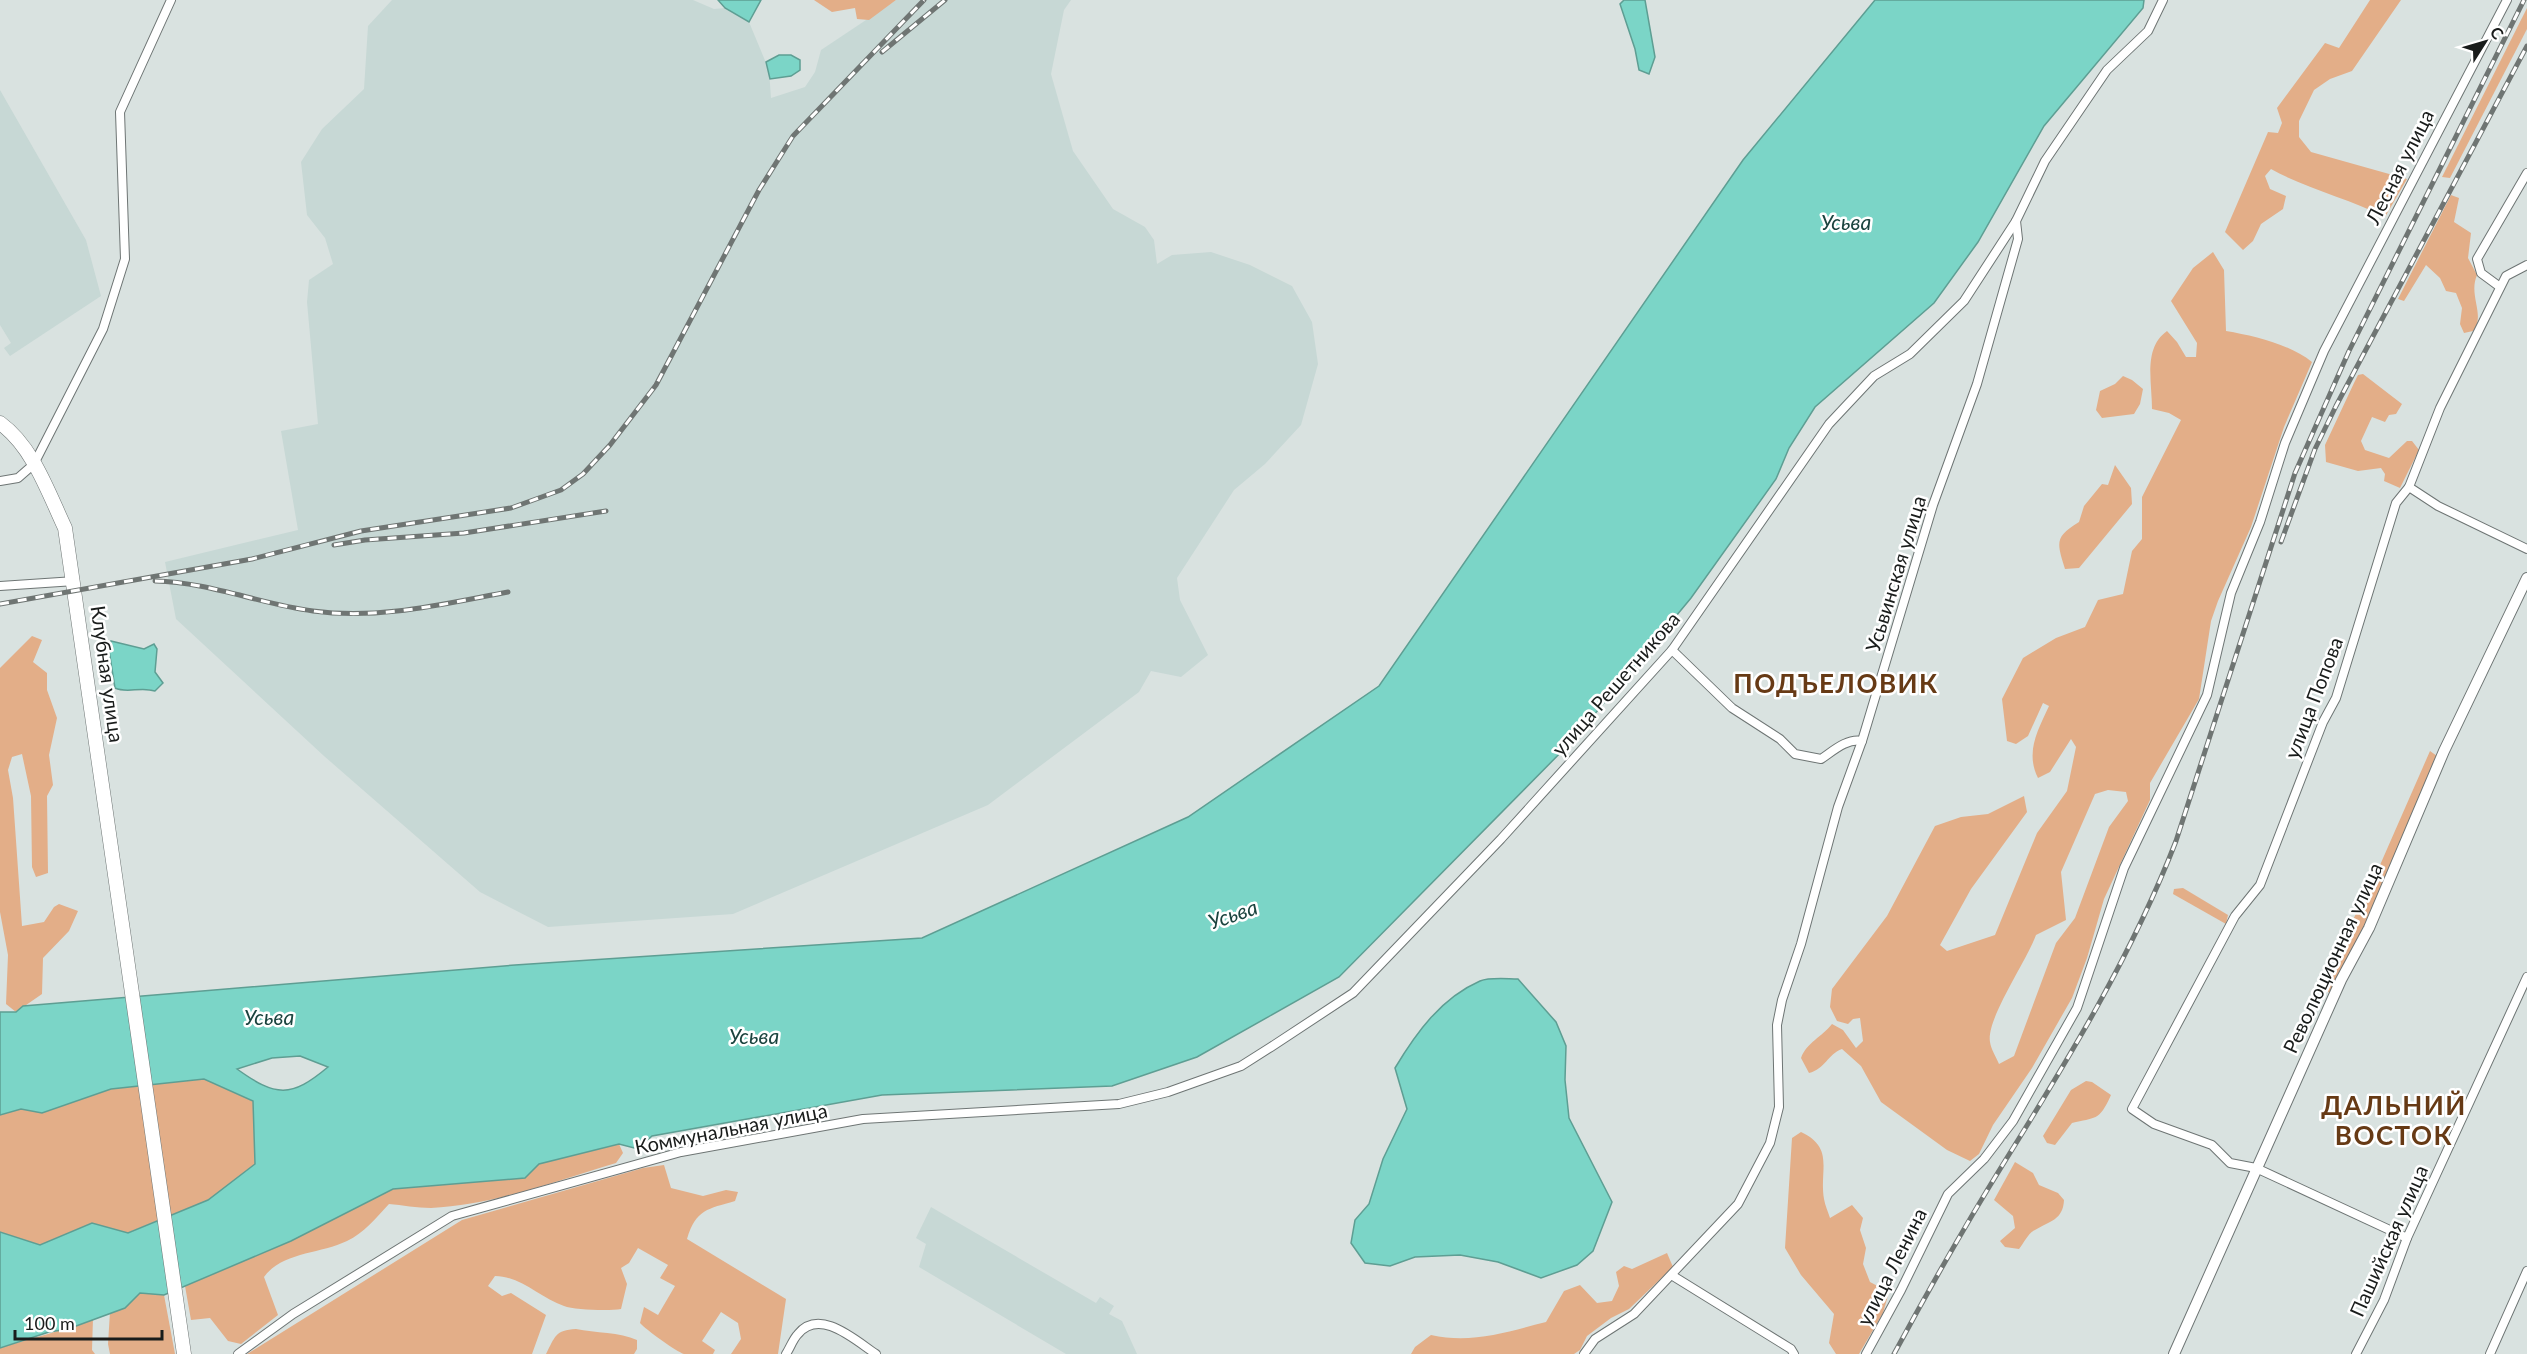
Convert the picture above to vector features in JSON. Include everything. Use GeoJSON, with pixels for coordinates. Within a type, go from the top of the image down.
{"type":"FeatureCollection","features":[{"type":"Feature","properties":{"kind":"main road","name":"Клубная улица"},"geometry":{"type":"LineString","coordinates":[[0,423],[11,431],[34,464],[65,528],[75,581],[124,950],[184,1352]]}},
{"type":"Feature","properties":{"kind":"street"},"geometry":{"type":"LineString","coordinates":[[0,482],[18,478],[34,464],[103,329],[125,259],[120,112],[171,0]]}},
{"type":"Feature","properties":{"kind":"street","name":"Усьвинская улица"},"geometry":{"type":"LineString","coordinates":[[1584,1354],[1595,1340],[1634,1314],[1673,1276],[1738,1204],[1770,1143],[1779,1107],[1777,1025],[1782,1000],[1801,944],[1838,807],[1862,741],[1933,505],[1980,374],[2018,239],[2016,221],[2045,161],[2081,105],[2107,70],[2148,31],[2163,0]]}},
{"type":"Feature","properties":{"kind":"street","name":"Лесная улица"},"geometry":{"type":"LineString","coordinates":[[1948,1194],[1984,1159],[2013,1121],[2077,1008],[2124,868],[2207,695],[2231,592],[2260,522],[2285,443],[2324,351],[2508,0]]}},
{"type":"Feature","properties":{"kind":"street"},"geometry":{"type":"LineString","coordinates":[[2500,286],[2481,273],[2478,259],[2527,173]]}},
{"type":"Feature","properties":{"kind":"street","name":"улица Решетникова"},"geometry":{"type":"LineString","coordinates":[[1168,1092],[1241,1066],[1353,993],[1501,839],[1672,650],[1829,424],[1874,376],[1910,354],[1964,301],[2016,221]]}},
{"type":"Feature","properties":{"kind":"street","name":"улица Попова"},"geometry":{"type":"LineString","coordinates":[[2256,1168],[2230,1163],[2212,1145],[2154,1124],[2132,1109],[2235,916],[2260,885],[2323,722],[2336,698],[2396,503],[2409,487],[2440,408],[2500,286],[2506,276],[2527,265]]}},
{"type":"Feature","properties":{"kind":"street"},"geometry":{"type":"LineString","coordinates":[[2409,487],[2438,506],[2527,549]]}},
{"type":"Feature","properties":{"kind":"street","name":"Революционная улица"},"geometry":{"type":"LineString","coordinates":[[2174,1354],[2341,980],[2369,928],[2444,751],[2527,578]]}},
{"type":"Feature","properties":{"kind":"street"},"geometry":{"type":"LineString","coordinates":[[0,586],[75,581]]}},
{"type":"Feature","properties":{"kind":"street"},"geometry":{"type":"LineString","coordinates":[[1672,650],[1723,700],[1780,739],[1795,754],[1821,759],[1855,739],[1862,741]]}},
{"type":"Feature","properties":{"kind":"street","name":"Пашийская улица"},"geometry":{"type":"LineString","coordinates":[[2356,1354],[2384,1300],[2407,1238],[2527,977]]}},
{"type":"Feature","properties":{"kind":"street","name":"Коммунальная улица"},"geometry":{"type":"LineString","coordinates":[[238,1354],[293,1314],[452,1216],[681,1152],[863,1119],[1119,1104],[1168,1092]]}},
{"type":"Feature","properties":{"kind":"street"},"geometry":{"type":"LineString","coordinates":[[2256,1168],[2407,1238]]}},
{"type":"Feature","properties":{"kind":"street","name":"улица Ленина"},"geometry":{"type":"LineString","coordinates":[[1866,1354],[1901,1290],[1948,1194]]}},
{"type":"Feature","properties":{"kind":"street"},"geometry":{"type":"LineString","coordinates":[[2490,1354],[2527,1271]]}},
{"type":"Feature","properties":{"kind":"street"},"geometry":{"type":"LineString","coordinates":[[1673,1276],[1791,1349],[1794,1354]]}},
{"type":"Feature","properties":{"kind":"street"},"geometry":{"type":"LineString","coordinates":[[786,1354],[799,1332],[812,1324],[830,1325],[876,1354]]}},
{"type":"Feature","properties":{"kind":"shaded area"},"geometry":{"type":"Polygon","coordinates":[[[392,0],[693,0],[714,9],[725,8],[749,22],[769,70],[771,98],[805,87],[815,72],[821,50],[896,0],[1071,0],[1064,10],[1051,74],[1073,151],[1113,209],[1145,227],[1154,240],[1157,264],[1172,255],[1211,252],[1250,265],[1292,286],[1312,322],[1318,364],[1301,425],[1265,464],[1234,490],[1177,578],[1180,600],[1208,655],[1181,677],[1151,671],[1139,692],[988,805],[733,914],[548,927],[480,892],[324,756],[176,619],[165,562],[298,530],[281,431],[318,424],[307,302],[309,280],[333,264],[325,238],[307,215],[301,162],[322,129],[364,89],[368,26],[392,0]]]}},
{"type":"Feature","properties":{"kind":"shaded area"},"geometry":{"type":"Polygon","coordinates":[[[814,0],[896,0],[869,20],[857,19],[855,8],[832,12],[814,0]]]}},
{"type":"Feature","properties":{"kind":"shaded area"},"geometry":{"type":"Polygon","coordinates":[[[2370,0],[2401,0],[2352,71],[2330,79],[2314,90],[2299,121],[2299,137],[2311,152],[2407,179],[2385,217],[2271,169],[2265,176],[2270,189],[2286,196],[2283,209],[2261,224],[2253,241],[2243,250],[2225,232],[2268,132],[2278,133],[2282,123],[2277,108],[2325,43],[2339,48],[2370,0]]]}},
{"type":"Feature","properties":{"kind":"shaded area"},"geometry":{"type":"Polygon","coordinates":[[[2527,8],[2527,29],[2450,178],[2442,177],[2527,8]]]}},
{"type":"Feature","properties":{"kind":"shaded area"},"geometry":{"type":"Polygon","coordinates":[[[0,90],[86,240],[101,296],[10,356],[4,348],[11,343],[0,325],[0,90]]]}},
{"type":"Feature","properties":{"kind":"shaded area"},"geometry":{"type":"Polygon","coordinates":[[[2451,195],[2459,198],[2454,222],[2471,233],[2468,258],[2477,275],[2474,290],[2478,312],[2477,325],[2473,331],[2464,333],[2460,324],[2462,308],[2456,293],[2446,291],[2440,278],[2426,265],[2404,301],[2398,299],[2451,195]]]}},
{"type":"Feature","properties":{"kind":"shaded area"},"geometry":{"type":"Polygon","coordinates":[[[2213,252],[2224,270],[2226,331],[2260,338],[2293,350],[2312,362],[2284,427],[2251,527],[2211,621],[2199,699],[2150,783],[2150,800],[2104,899],[2087,958],[2072,998],[2032,1068],[1993,1125],[1979,1154],[1970,1161],[1947,1150],[1881,1102],[1861,1066],[1842,1049],[1833,1054],[1819,1068],[1809,1073],[1801,1058],[1807,1048],[1832,1024],[1843,1030],[1856,1048],[1863,1041],[1860,1018],[1853,1019],[1848,1024],[1837,1021],[1830,1007],[1832,989],[1887,916],[1935,826],[1961,817],[1988,814],[2024,796],[2027,812],[1971,889],[1940,945],[1947,951],[1995,935],[2037,833],[2067,791],[2076,747],[2071,739],[2050,772],[2038,778],[2034,768],[2035,741],[2049,706],[2043,703],[2028,736],[2016,744],[2007,741],[2002,699],[2023,658],[2056,638],[2085,627],[2098,600],[2123,594],[2132,551],[2142,539],[2142,497],[2181,420],[2169,413],[2152,409],[2150,366],[2152,356],[2159,338],[2167,331],[2186,357],[2196,357],[2197,343],[2171,301],[2193,268],[2213,252]],[[2108,790],[2095,794],[2061,872],[2066,920],[2036,935],[1994,1019],[1990,1042],[1999,1064],[2014,1056],[2056,943],[2075,918],[2109,827],[2128,801],[2126,792],[2108,790]]]}},
{"type":"Feature","properties":{"kind":"shaded area"},"geometry":{"type":"Polygon","coordinates":[[[2363,374],[2402,404],[2396,414],[2389,415],[2385,422],[2372,417],[2361,441],[2365,450],[2389,458],[2407,441],[2412,441],[2419,450],[2400,488],[2384,481],[2385,474],[2381,468],[2358,471],[2326,462],[2325,445],[2358,375],[2363,374]]]}},
{"type":"Feature","properties":{"kind":"shaded area"},"geometry":{"type":"Polygon","coordinates":[[[2123,376],[2143,389],[2140,404],[2134,414],[2102,418],[2096,410],[2100,391],[2115,384],[2123,376]]]}},
{"type":"Feature","properties":{"kind":"shaded area"},"geometry":{"type":"Polygon","coordinates":[[[2115,465],[2131,488],[2132,504],[2079,568],[2065,569],[2059,547],[2061,537],[2079,522],[2084,506],[2102,484],[2108,485],[2115,465]]]}},
{"type":"Feature","properties":{"kind":"shaded area"},"geometry":{"type":"Polygon","coordinates":[[[32,636],[42,640],[33,662],[47,673],[47,690],[57,718],[49,755],[53,785],[47,796],[48,873],[36,877],[32,867],[31,796],[22,754],[12,757],[8,770],[13,798],[22,926],[44,922],[54,907],[59,904],[78,911],[69,931],[43,958],[42,994],[16,1012],[6,1004],[8,955],[0,912],[0,668],[32,636]]]}},
{"type":"Feature","properties":{"kind":"shaded area"},"geometry":{"type":"Polygon","coordinates":[[[2430,751],[2437,756],[2366,922],[2331,994],[2324,989],[2343,942],[2366,897],[2430,751]]]}},
{"type":"Feature","properties":{"kind":"shaded area"},"geometry":{"type":"Polygon","coordinates":[[[2183,888],[2228,915],[2226,924],[2173,894],[2174,889],[2183,888]]]}},
{"type":"Feature","properties":{"kind":"shaded area"},"geometry":{"type":"Polygon","coordinates":[[[204,1079],[253,1101],[255,1165],[208,1200],[127,1233],[92,1223],[40,1245],[0,1232],[0,1115],[21,1109],[42,1113],[111,1089],[204,1079]]]}},
{"type":"Feature","properties":{"kind":"shaded area"},"geometry":{"type":"Polygon","coordinates":[[[2086,1081],[2092,1082],[2111,1095],[2103,1110],[2096,1117],[2072,1123],[2055,1145],[2047,1143],[2043,1136],[2071,1090],[2086,1081]]]}},
{"type":"Feature","properties":{"kind":"shaded area"},"geometry":{"type":"Polygon","coordinates":[[[1801,1132],[1812,1138],[1822,1153],[1824,1199],[1830,1218],[1852,1205],[1863,1218],[1860,1230],[1866,1248],[1863,1264],[1870,1282],[1889,1292],[1883,1313],[1859,1354],[1836,1354],[1829,1343],[1834,1314],[1801,1275],[1785,1248],[1792,1138],[1801,1132]]]}},
{"type":"Feature","properties":{"kind":"shaded area"},"geometry":{"type":"Polygon","coordinates":[[[619,1144],[623,1153],[616,1163],[501,1197],[431,1208],[389,1204],[370,1225],[353,1238],[291,1258],[272,1269],[264,1277],[278,1315],[241,1344],[228,1341],[210,1318],[191,1320],[185,1286],[291,1241],[393,1189],[525,1178],[539,1164],[619,1144]]]}},
{"type":"Feature","properties":{"kind":"shaded area"},"geometry":{"type":"Polygon","coordinates":[[[2015,1162],[2033,1173],[2039,1185],[2058,1193],[2064,1200],[2058,1216],[2033,1231],[2019,1249],[2005,1247],[2000,1241],[2015,1228],[2013,1216],[1994,1200],[2015,1162]]]}},
{"type":"Feature","properties":{"kind":"shaded area"},"geometry":{"type":"Polygon","coordinates":[[[664,1165],[671,1188],[703,1196],[726,1190],[738,1192],[735,1201],[710,1209],[699,1216],[687,1239],[786,1299],[778,1354],[731,1354],[741,1339],[738,1323],[721,1312],[702,1341],[715,1350],[713,1354],[684,1354],[654,1335],[640,1323],[644,1307],[658,1315],[675,1286],[660,1278],[668,1265],[638,1248],[629,1263],[621,1268],[627,1284],[621,1309],[592,1310],[569,1307],[555,1302],[522,1283],[495,1276],[488,1286],[502,1296],[511,1293],[546,1315],[532,1354],[247,1354],[462,1220],[643,1168],[664,1165]]]}},
{"type":"Feature","properties":{"kind":"shaded area"},"geometry":{"type":"Polygon","coordinates":[[[931,1207],[1096,1303],[1100,1297],[1114,1306],[1109,1314],[1122,1321],[1137,1354],[1066,1354],[919,1267],[926,1244],[916,1238],[931,1207]]]}},
{"type":"Feature","properties":{"kind":"shaded area"},"geometry":{"type":"Polygon","coordinates":[[[1667,1253],[1673,1267],[1629,1309],[1611,1318],[1587,1336],[1580,1350],[1574,1354],[1411,1354],[1415,1347],[1431,1335],[1475,1337],[1503,1333],[1546,1322],[1564,1291],[1580,1285],[1597,1303],[1612,1301],[1619,1286],[1616,1272],[1624,1266],[1632,1269],[1667,1253]]]}},
{"type":"Feature","properties":{"kind":"shaded area"},"geometry":{"type":"Polygon","coordinates":[[[140,1293],[164,1295],[175,1354],[110,1354],[108,1344],[110,1312],[125,1308],[140,1293]]]}},
{"type":"Feature","properties":{"kind":"shaded area"},"geometry":{"type":"Polygon","coordinates":[[[93,1318],[92,1350],[95,1354],[0,1354],[0,1348],[59,1331],[93,1318]]]}},
{"type":"Feature","properties":{"kind":"shaded area"},"geometry":{"type":"Polygon","coordinates":[[[576,1329],[630,1337],[637,1340],[637,1349],[634,1354],[546,1354],[556,1336],[564,1331],[576,1329]]]}},
{"type":"Feature","properties":{"kind":"water"},"geometry":{"type":"Polygon","coordinates":[[[718,0],[761,0],[749,22],[725,8],[718,0]]]}},
{"type":"Feature","properties":{"kind":"water"},"geometry":{"type":"Polygon","coordinates":[[[1624,0],[1645,0],[1655,57],[1649,74],[1639,70],[1635,49],[1620,4],[1624,0]]]}},
{"type":"Feature","properties":{"kind":"water","name":"Усьва"},"geometry":{"type":"Polygon","coordinates":[[[1875,0],[2144,0],[2143,8],[2044,126],[1978,242],[1934,303],[1815,407],[1789,448],[1776,479],[1691,598],[1574,739],[1339,977],[1197,1057],[1112,1086],[882,1095],[652,1136],[638,1149],[619,1144],[539,1164],[525,1178],[393,1189],[291,1241],[164,1295],[140,1293],[125,1308],[68,1329],[49,1332],[0,1348],[0,1232],[40,1245],[92,1223],[128,1233],[208,1200],[255,1164],[253,1101],[204,1079],[111,1089],[42,1113],[21,1109],[0,1115],[0,1012],[16,1012],[23,1006],[515,965],[922,938],[1188,817],[1379,686],[1743,160],[1875,0]],[[300,1056],[272,1058],[237,1069],[262,1085],[283,1090],[304,1084],[328,1067],[300,1056]]]}},
{"type":"Feature","properties":{"kind":"water"},"geometry":{"type":"Polygon","coordinates":[[[779,55],[791,55],[800,60],[800,70],[791,76],[770,79],[766,62],[779,55]]]}},
{"type":"Feature","properties":{"kind":"water"},"geometry":{"type":"Polygon","coordinates":[[[111,641],[144,649],[154,644],[157,649],[155,672],[163,683],[155,691],[115,688],[109,650],[111,641]]]}},
{"type":"Feature","properties":{"kind":"water"},"geometry":{"type":"Polygon","coordinates":[[[1518,979],[1556,1022],[1566,1046],[1565,1080],[1569,1118],[1612,1202],[1593,1251],[1577,1265],[1541,1278],[1498,1262],[1460,1255],[1415,1257],[1390,1266],[1365,1263],[1351,1243],[1355,1220],[1369,1204],[1383,1159],[1407,1109],[1395,1068],[1421,1030],[1453,997],[1480,981],[1518,979]]]}},
{"type":"Feature","properties":{"kind":"railway"},"geometry":{"type":"LineString","coordinates":[[0,604],[252,559],[361,531],[511,508],[561,490],[583,474],[610,445],[656,385],[759,190],[793,136],[924,0]]}},
{"type":"Feature","properties":{"kind":"railway"},"geometry":{"type":"LineString","coordinates":[[882,52],[945,0]]}},
{"type":"Feature","properties":{"kind":"railway"},"geometry":{"type":"LineString","coordinates":[[1894,1354],[1962,1233],[2076,1045],[2140,925],[2176,841],[2295,473],[2349,351],[2524,0]]}},
{"type":"Feature","properties":{"kind":"railway"},"geometry":{"type":"LineString","coordinates":[[2281,542],[2315,449],[2336,406],[2527,46]]}},
{"type":"Feature","properties":{"kind":"railway"},"geometry":{"type":"LineString","coordinates":[[334,545],[365,540],[464,533],[606,511]]}},
{"type":"Feature","properties":{"kind":"railway"},"geometry":{"type":"LineString","coordinates":[[155,581],[195,585],[293,608],[362,614],[435,606],[508,592]]}},
{"type":"Feature","properties":{"kind":"district","name":"ПОДЪЕЛОВИК"},"geometry":{"type":"Point","coordinates":[1836,684]}},
{"type":"Feature","properties":{"kind":"district","name":"ДАЛЬНИЙ ВОСТОК"},"geometry":{"type":"Point","coordinates":[2394,1121]}}]}
